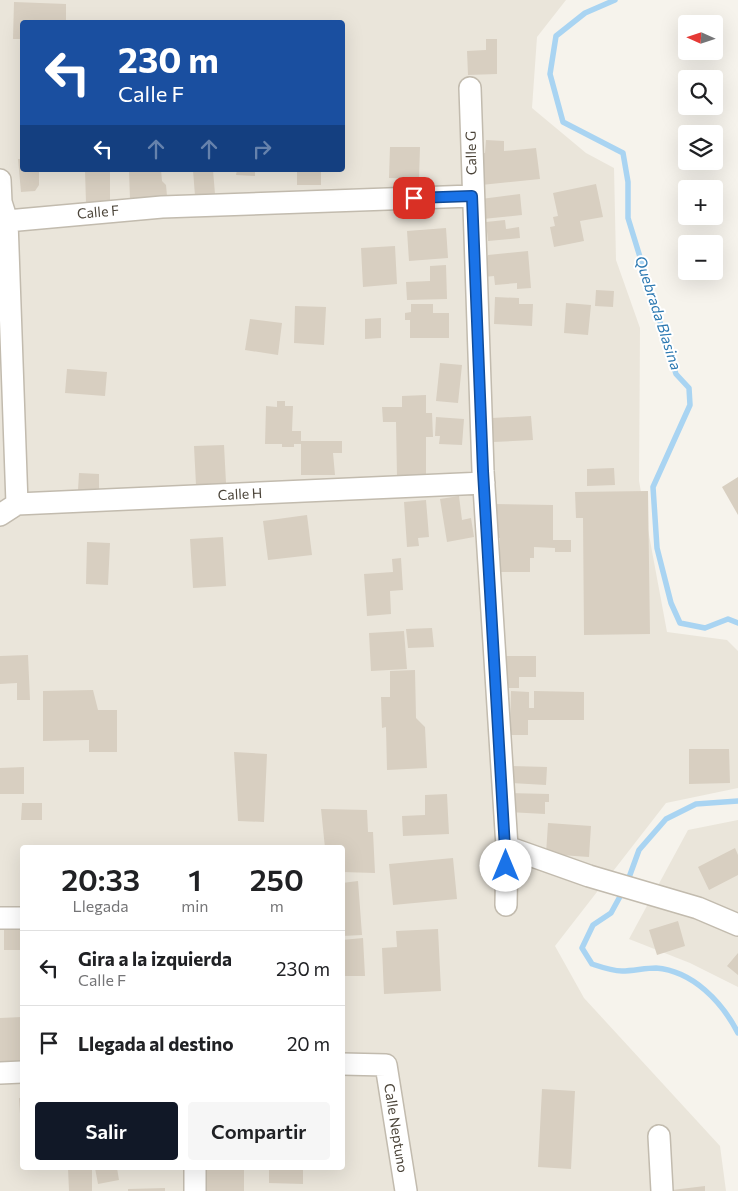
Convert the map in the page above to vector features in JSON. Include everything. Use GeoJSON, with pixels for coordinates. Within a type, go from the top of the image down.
{"type":"FeatureCollection","features":[{"type":"Feature","properties":{"kind":"street","name":"Calle G"},"geometry":{"type":"LineString","coordinates":[[470,88],[472,196],[484,483],[507,847],[506,905]]}},
{"type":"Feature","properties":{"kind":"street"},"geometry":{"type":"LineString","coordinates":[[0,180],[1,202],[7,221],[9,509]]}},
{"type":"Feature","properties":{"kind":"street","name":"Calle F"},"geometry":{"type":"LineString","coordinates":[[7,221],[162,207],[472,196]]}},
{"type":"Feature","properties":{"kind":"street","name":"Calle H"},"geometry":{"type":"LineString","coordinates":[[9,509],[484,483]]}},
{"type":"Feature","properties":{"kind":"street"},"geometry":{"type":"LineString","coordinates":[[507,847],[589,876],[698,908],[738,926]]}},
{"type":"Feature","properties":{"kind":"street"},"geometry":{"type":"LineString","coordinates":[[0,918],[20,918]]}},
{"type":"Feature","properties":{"kind":"street","name":"Calle Neptuno"},"geometry":{"type":"LineString","coordinates":[[345,1064],[386,1065],[406,1191]]}},
{"type":"Feature","properties":{"kind":"street"},"geometry":{"type":"LineString","coordinates":[[0,1073],[20,1072]]}},
{"type":"Feature","properties":{"kind":"street"},"geometry":{"type":"LineString","coordinates":[[659,1136],[662,1191]]}},
{"type":"Feature","properties":{"kind":"street"},"geometry":{"type":"LineString","coordinates":[[195,1170],[196,1191]]}},
{"type":"Feature","properties":{"kind":"shaded area"},"geometry":{"type":"Polygon","coordinates":[[[0,0],[566,0],[537,37],[532,108],[586,153],[614,168],[616,260],[640,328],[639,481],[667,632],[727,640],[738,651],[738,788],[666,803],[555,946],[584,998],[720,1146],[726,1191],[0,1191],[0,0]]]}},
{"type":"Feature","properties":{"kind":"shaded area"},"geometry":{"type":"Polygon","coordinates":[[[738,820],[738,987],[690,963],[629,939],[688,830],[738,820]]]}},
{"type":"Feature","properties":{"kind":"building"},"geometry":{"type":"Polygon","coordinates":[[[14,2],[66,4],[66,20],[20,20],[20,39],[13,39],[14,2]]]}},
{"type":"Feature","properties":{"kind":"building"},"geometry":{"type":"Polygon","coordinates":[[[486,39],[497,39],[497,74],[468,75],[467,51],[486,50],[486,39]]]}},
{"type":"Feature","properties":{"kind":"building"},"geometry":{"type":"Polygon","coordinates":[[[486,140],[504,141],[504,151],[536,148],[540,179],[481,185],[478,154],[485,153],[486,140]]]}},
{"type":"Feature","properties":{"kind":"building"},"geometry":{"type":"Polygon","coordinates":[[[390,147],[420,147],[419,179],[389,178],[390,147]]]}},
{"type":"Feature","properties":{"kind":"building"},"geometry":{"type":"Polygon","coordinates":[[[18,159],[20,159],[20,172],[39,172],[39,185],[35,191],[21,192],[18,159]]]}},
{"type":"Feature","properties":{"kind":"building"},"geometry":{"type":"Polygon","coordinates":[[[85,172],[110,172],[110,203],[86,203],[85,172]]]}},
{"type":"Feature","properties":{"kind":"building"},"geometry":{"type":"Polygon","coordinates":[[[129,172],[161,172],[162,181],[166,185],[167,196],[130,200],[129,172]]]}},
{"type":"Feature","properties":{"kind":"building"},"geometry":{"type":"Polygon","coordinates":[[[193,172],[213,172],[215,194],[195,196],[193,172]]]}},
{"type":"Feature","properties":{"kind":"building"},"geometry":{"type":"Polygon","coordinates":[[[237,172],[255,172],[255,176],[236,175],[237,172]]]}},
{"type":"Feature","properties":{"kind":"building"},"geometry":{"type":"Polygon","coordinates":[[[297,172],[321,172],[321,185],[297,185],[297,172]]]}},
{"type":"Feature","properties":{"kind":"building"},"geometry":{"type":"Polygon","coordinates":[[[596,184],[603,217],[580,221],[584,241],[554,247],[550,227],[555,226],[553,217],[558,216],[553,193],[596,184]]]}},
{"type":"Feature","properties":{"kind":"building"},"geometry":{"type":"Polygon","coordinates":[[[520,194],[522,215],[483,219],[481,199],[520,194]]]}},
{"type":"Feature","properties":{"kind":"building"},"geometry":{"type":"Polygon","coordinates":[[[505,220],[506,229],[519,227],[520,238],[488,241],[486,222],[505,220]]]}},
{"type":"Feature","properties":{"kind":"building"},"geometry":{"type":"Polygon","coordinates":[[[446,228],[448,258],[409,261],[407,231],[446,228]]]}},
{"type":"Feature","properties":{"kind":"building"},"geometry":{"type":"Polygon","coordinates":[[[395,246],[397,284],[363,287],[361,248],[395,246]]]}},
{"type":"Feature","properties":{"kind":"building"},"geometry":{"type":"Polygon","coordinates":[[[528,251],[531,288],[517,289],[517,283],[495,285],[494,276],[483,277],[482,259],[487,258],[488,255],[528,251]]]}},
{"type":"Feature","properties":{"kind":"building"},"geometry":{"type":"Polygon","coordinates":[[[446,265],[447,299],[407,300],[406,282],[430,281],[430,266],[446,265]]]}},
{"type":"Feature","properties":{"kind":"building"},"geometry":{"type":"Polygon","coordinates":[[[596,290],[614,291],[613,307],[595,306],[596,290]]]}},
{"type":"Feature","properties":{"kind":"building"},"geometry":{"type":"Polygon","coordinates":[[[495,297],[519,298],[519,304],[533,304],[532,326],[494,324],[495,297]]]}},
{"type":"Feature","properties":{"kind":"building"},"geometry":{"type":"Polygon","coordinates":[[[566,303],[591,305],[588,335],[564,333],[566,303]]]}},
{"type":"Feature","properties":{"kind":"building"},"geometry":{"type":"Polygon","coordinates":[[[411,304],[433,304],[433,313],[449,313],[449,338],[410,338],[410,320],[405,320],[405,313],[411,312],[411,304]]]}},
{"type":"Feature","properties":{"kind":"building"},"geometry":{"type":"Polygon","coordinates":[[[295,306],[326,307],[324,345],[294,343],[295,306]]]}},
{"type":"Feature","properties":{"kind":"building"},"geometry":{"type":"Polygon","coordinates":[[[381,318],[381,338],[365,339],[365,319],[381,318]]]}},
{"type":"Feature","properties":{"kind":"building"},"geometry":{"type":"Polygon","coordinates":[[[250,319],[282,323],[278,355],[245,350],[250,319]]]}},
{"type":"Feature","properties":{"kind":"building"},"geometry":{"type":"Polygon","coordinates":[[[440,363],[462,365],[458,403],[436,401],[440,363]]]}},
{"type":"Feature","properties":{"kind":"building"},"geometry":{"type":"Polygon","coordinates":[[[67,369],[107,372],[105,396],[65,393],[67,369]]]}},
{"type":"Feature","properties":{"kind":"building"},"geometry":{"type":"Polygon","coordinates":[[[426,395],[426,413],[432,413],[433,437],[426,437],[426,477],[397,477],[396,422],[383,422],[382,407],[402,407],[402,396],[426,395]]]}},
{"type":"Feature","properties":{"kind":"building"},"geometry":{"type":"Polygon","coordinates":[[[277,401],[285,401],[285,406],[293,406],[292,431],[301,431],[301,441],[342,441],[342,453],[333,453],[335,475],[301,475],[301,444],[294,444],[294,447],[282,447],[282,444],[265,444],[266,406],[277,407],[277,401]]]}},
{"type":"Feature","properties":{"kind":"building"},"geometry":{"type":"Polygon","coordinates":[[[531,416],[533,440],[493,442],[492,418],[531,416]]]}},
{"type":"Feature","properties":{"kind":"building"},"geometry":{"type":"Polygon","coordinates":[[[436,417],[464,419],[462,445],[439,444],[440,436],[435,436],[436,417]]]}},
{"type":"Feature","properties":{"kind":"building"},"geometry":{"type":"Polygon","coordinates":[[[224,445],[226,483],[196,485],[194,446],[224,445]]]}},
{"type":"Feature","properties":{"kind":"building"},"geometry":{"type":"Polygon","coordinates":[[[614,468],[615,485],[587,486],[587,469],[614,468]]]}},
{"type":"Feature","properties":{"kind":"building"},"geometry":{"type":"Polygon","coordinates":[[[79,473],[99,474],[99,491],[78,490],[79,473]]]}},
{"type":"Feature","properties":{"kind":"building"},"geometry":{"type":"Polygon","coordinates":[[[738,477],[738,515],[722,487],[738,477]]]}},
{"type":"Feature","properties":{"kind":"building"},"geometry":{"type":"Polygon","coordinates":[[[648,491],[650,634],[584,635],[583,518],[576,518],[575,492],[648,491]]]}},
{"type":"Feature","properties":{"kind":"building"},"geometry":{"type":"Polygon","coordinates":[[[459,496],[462,520],[471,518],[474,537],[447,542],[440,499],[459,496]]]}},
{"type":"Feature","properties":{"kind":"building"},"geometry":{"type":"Polygon","coordinates":[[[426,500],[429,537],[418,538],[419,546],[407,547],[404,502],[426,500]]]}},
{"type":"Feature","properties":{"kind":"building"},"geometry":{"type":"Polygon","coordinates":[[[494,504],[553,505],[553,540],[571,540],[571,552],[555,552],[555,548],[534,547],[534,558],[530,558],[530,572],[500,572],[500,538],[494,538],[494,504]]]}},
{"type":"Feature","properties":{"kind":"building"},"geometry":{"type":"Polygon","coordinates":[[[307,515],[312,555],[268,560],[263,521],[307,515]]]}},
{"type":"Feature","properties":{"kind":"building"},"geometry":{"type":"Polygon","coordinates":[[[223,537],[226,586],[193,588],[190,539],[223,537]]]}},
{"type":"Feature","properties":{"kind":"building"},"geometry":{"type":"Polygon","coordinates":[[[87,542],[110,543],[108,585],[86,584],[87,542]]]}},
{"type":"Feature","properties":{"kind":"building"},"geometry":{"type":"Polygon","coordinates":[[[401,558],[403,590],[390,591],[391,614],[367,616],[364,574],[393,572],[392,559],[401,558]]]}},
{"type":"Feature","properties":{"kind":"building"},"geometry":{"type":"Polygon","coordinates":[[[432,628],[434,647],[408,648],[406,629],[432,628]]]}},
{"type":"Feature","properties":{"kind":"building"},"geometry":{"type":"Polygon","coordinates":[[[404,631],[407,669],[371,671],[369,633],[404,631]]]}},
{"type":"Feature","properties":{"kind":"building"},"geometry":{"type":"Polygon","coordinates":[[[28,655],[30,700],[17,700],[17,683],[0,684],[0,656],[28,655]]]}},
{"type":"Feature","properties":{"kind":"building"},"geometry":{"type":"Polygon","coordinates":[[[501,656],[536,656],[536,677],[519,677],[519,688],[500,688],[501,656]]]}},
{"type":"Feature","properties":{"kind":"building"},"geometry":{"type":"Polygon","coordinates":[[[415,670],[416,718],[425,727],[427,768],[387,770],[386,727],[382,728],[381,697],[390,697],[390,671],[415,670]]]}},
{"type":"Feature","properties":{"kind":"building"},"geometry":{"type":"Polygon","coordinates":[[[93,690],[98,710],[117,710],[117,752],[89,752],[89,740],[43,741],[43,691],[93,690]]]}},
{"type":"Feature","properties":{"kind":"building"},"geometry":{"type":"Polygon","coordinates":[[[511,691],[529,692],[529,708],[534,708],[534,691],[584,692],[584,720],[528,720],[528,735],[510,735],[511,691]]]}},
{"type":"Feature","properties":{"kind":"building"},"geometry":{"type":"Polygon","coordinates":[[[689,749],[729,749],[730,783],[689,784],[689,749]]]}},
{"type":"Feature","properties":{"kind":"building"},"geometry":{"type":"Polygon","coordinates":[[[234,752],[267,754],[264,822],[238,821],[234,752]]]}},
{"type":"Feature","properties":{"kind":"building"},"geometry":{"type":"Polygon","coordinates":[[[511,766],[547,767],[546,785],[511,783],[511,766]]]}},
{"type":"Feature","properties":{"kind":"building"},"geometry":{"type":"Polygon","coordinates":[[[24,767],[24,794],[0,794],[0,768],[24,767]]]}},
{"type":"Feature","properties":{"kind":"building"},"geometry":{"type":"Polygon","coordinates":[[[507,793],[549,794],[549,802],[545,802],[545,814],[507,812],[507,793]]]}},
{"type":"Feature","properties":{"kind":"building"},"geometry":{"type":"Polygon","coordinates":[[[447,794],[449,834],[403,836],[402,816],[425,815],[425,795],[447,794]]]}},
{"type":"Feature","properties":{"kind":"building"},"geometry":{"type":"Polygon","coordinates":[[[22,803],[42,803],[42,820],[21,820],[22,803]]]}},
{"type":"Feature","properties":{"kind":"building"},"geometry":{"type":"Polygon","coordinates":[[[321,809],[367,810],[368,832],[373,832],[375,873],[345,872],[345,845],[325,845],[321,809]]]}},
{"type":"Feature","properties":{"kind":"building"},"geometry":{"type":"Polygon","coordinates":[[[548,823],[591,826],[589,857],[546,854],[548,823]]]}},
{"type":"Feature","properties":{"kind":"building"},"geometry":{"type":"Polygon","coordinates":[[[735,848],[738,855],[738,875],[709,890],[698,867],[735,848]]]}},
{"type":"Feature","properties":{"kind":"building"},"geometry":{"type":"Polygon","coordinates":[[[453,858],[457,899],[393,905],[389,864],[453,858]]]}},
{"type":"Feature","properties":{"kind":"building"},"geometry":{"type":"Polygon","coordinates":[[[358,881],[362,935],[345,936],[345,883],[358,881]]]}},
{"type":"Feature","properties":{"kind":"building"},"geometry":{"type":"Polygon","coordinates":[[[678,921],[685,946],[657,955],[649,930],[678,921]]]}},
{"type":"Feature","properties":{"kind":"building"},"geometry":{"type":"Polygon","coordinates":[[[20,928],[20,950],[4,950],[4,929],[20,928]]]}},
{"type":"Feature","properties":{"kind":"building"},"geometry":{"type":"Polygon","coordinates":[[[438,929],[441,991],[384,994],[382,948],[397,947],[396,931],[438,929]]]}},
{"type":"Feature","properties":{"kind":"building"},"geometry":{"type":"Polygon","coordinates":[[[363,938],[365,976],[345,976],[345,940],[363,938]]]}},
{"type":"Feature","properties":{"kind":"building"},"geometry":{"type":"Polygon","coordinates":[[[738,953],[738,975],[727,966],[738,953]]]}},
{"type":"Feature","properties":{"kind":"building"},"geometry":{"type":"Polygon","coordinates":[[[20,1017],[20,1061],[0,1061],[0,1018],[20,1017]]]}},
{"type":"Feature","properties":{"kind":"building"},"geometry":{"type":"Polygon","coordinates":[[[542,1089],[575,1091],[571,1169],[538,1167],[542,1089]]]}},
{"type":"Feature","properties":{"kind":"building"},"geometry":{"type":"Polygon","coordinates":[[[68,1170],[92,1170],[92,1191],[69,1191],[68,1170]]]}},
{"type":"Feature","properties":{"kind":"building"},"geometry":{"type":"Polygon","coordinates":[[[95,1170],[117,1170],[119,1180],[98,1184],[95,1170]]]}},
{"type":"Feature","properties":{"kind":"building"},"geometry":{"type":"Polygon","coordinates":[[[200,1170],[244,1170],[244,1191],[200,1191],[200,1170]]]}},
{"type":"Feature","properties":{"kind":"building"},"geometry":{"type":"Polygon","coordinates":[[[269,1170],[303,1170],[303,1184],[269,1183],[269,1170]]]}},
{"type":"Feature","properties":{"kind":"building"},"geometry":{"type":"Polygon","coordinates":[[[705,1186],[705,1191],[672,1191],[672,1190],[705,1186]]]}},
{"type":"Feature","properties":{"kind":"building"},"geometry":{"type":"Polygon","coordinates":[[[165,1188],[165,1191],[128,1191],[128,1189],[165,1188]]]}},
{"type":"Feature","properties":{"kind":"waterway","name":"Quebrada Blasina"},"geometry":{"type":"LineString","coordinates":[[615,0],[585,13],[556,36],[550,74],[563,122],[623,153],[628,182],[628,218],[676,374],[689,388],[690,405],[653,487],[657,548],[671,603],[680,623],[705,628],[728,619],[738,623]]}},
{"type":"Feature","properties":{"kind":"waterway","name":"Quebrada Blasina"},"geometry":{"type":"LineString","coordinates":[[627,883],[639,850],[666,819],[696,804],[738,801]]}},
{"type":"Feature","properties":{"kind":"waterway","name":"Quebrada Blasina"},"geometry":{"type":"LineString","coordinates":[[623,891],[611,913],[593,925],[582,948],[592,964],[618,971],[656,968],[682,975],[705,990],[715,1000],[724,1010],[738,1033]]}},
{"type":"Feature","properties":{"kind":"route"},"geometry":{"type":"LineString","coordinates":[[414,198],[472,196],[483,471],[507,847],[506,866]]}}]}
